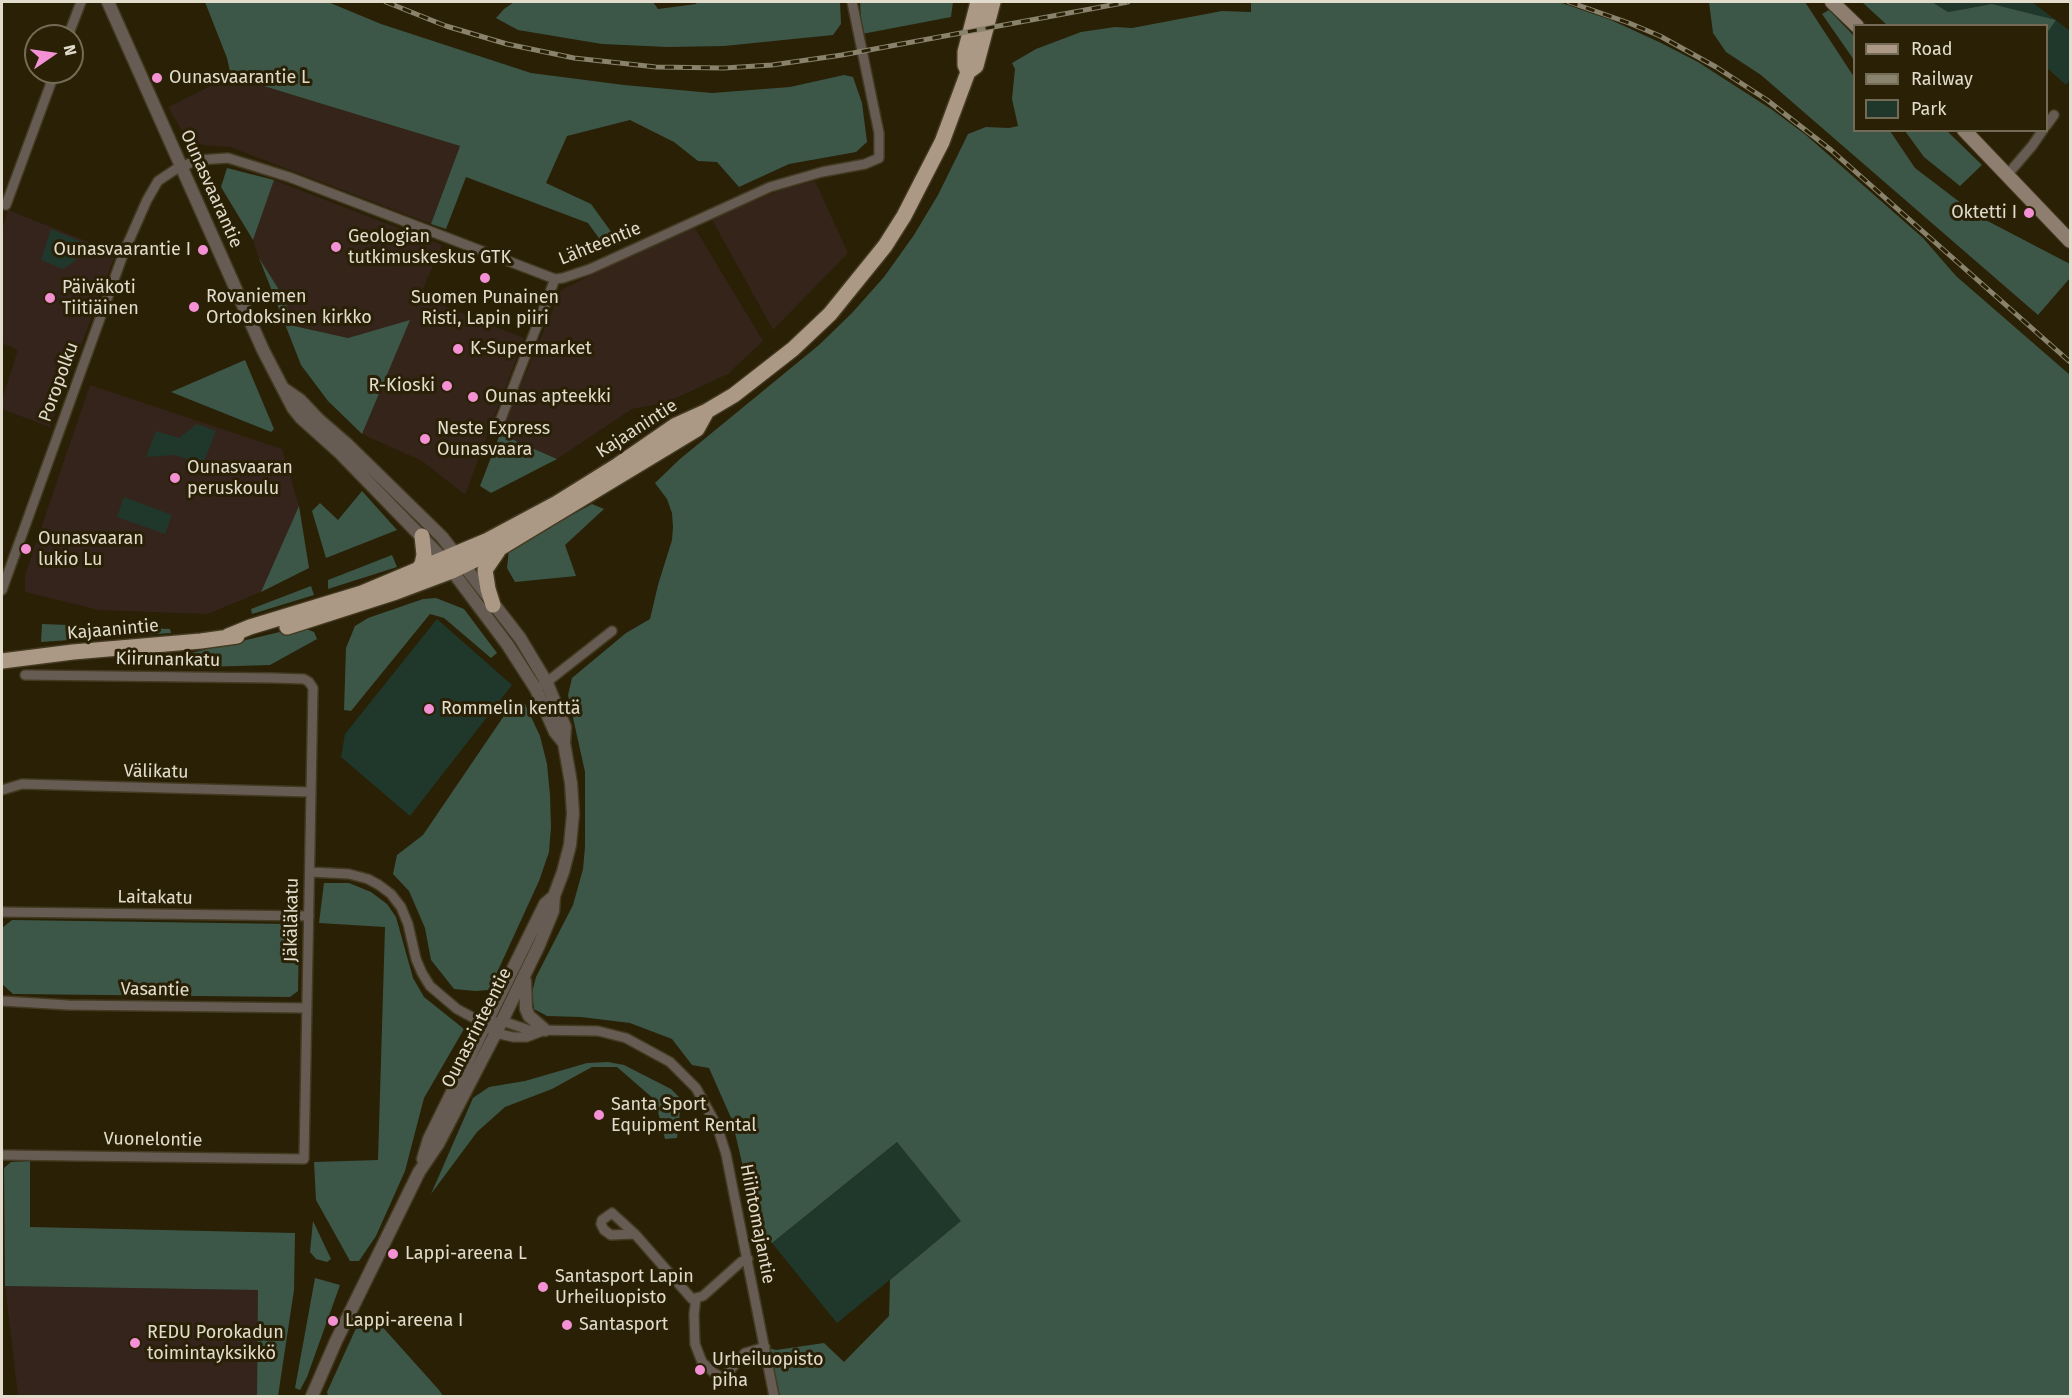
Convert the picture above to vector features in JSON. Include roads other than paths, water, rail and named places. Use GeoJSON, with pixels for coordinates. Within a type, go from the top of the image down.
{"type":"FeatureCollection","features":[{"type":"Feature","properties":{"kind":"main road"},"geometry":{"type":"LineString","coordinates":[[968,72],[965,52],[978,2]]}},
{"type":"Feature","properties":{"kind":"main road"},"geometry":{"type":"LineString","coordinates":[[707,411],[741,390],[810,334],[830,314],[885,246],[922,184],[942,142],[968,72],[976,66],[993,2]]}},
{"type":"Feature","properties":{"kind":"main road"},"geometry":{"type":"LineString","coordinates":[[1832,2],[1855,24]]}},
{"type":"Feature","properties":{"kind":"main road"},"geometry":{"type":"LineString","coordinates":[[1966,132],[2070,241]]}},
{"type":"Feature","properties":{"kind":"main road","name":"Kajaanintie"},"geometry":{"type":"LineString","coordinates":[[228,636],[250,627],[362,593],[417,572],[501,548],[697,429],[707,411]]}},
{"type":"Feature","properties":{"kind":"main road","name":"Kajaanintie"},"geometry":{"type":"LineString","coordinates":[[2,661],[262,634],[374,600],[454,562],[618,465],[676,425],[707,411]]}},
{"type":"Feature","properties":{"kind":"main road"},"geometry":{"type":"LineString","coordinates":[[417,572],[424,555],[422,536]]}},
{"type":"Feature","properties":{"kind":"main road"},"geometry":{"type":"LineString","coordinates":[[494,605],[488,589],[485,570],[501,548]]}},
{"type":"Feature","properties":{"kind":"street"},"geometry":{"type":"LineString","coordinates":[[73,24],[81,2]]}},
{"type":"Feature","properties":{"kind":"street","name":"Ounasvaarantie"},"geometry":{"type":"LineString","coordinates":[[108,2],[263,350],[289,401],[301,418],[340,453],[422,536],[454,562]]}},
{"type":"Feature","properties":{"kind":"street","name":"Lähteentie"},"geometry":{"type":"LineString","coordinates":[[182,167],[208,158],[228,158],[289,177],[555,279],[588,270],[770,187],[822,172],[865,164],[879,158],[879,133],[852,2]]}},
{"type":"Feature","properties":{"kind":"street"},"geometry":{"type":"LineString","coordinates":[[6,205],[51,84]]}},
{"type":"Feature","properties":{"kind":"street"},"geometry":{"type":"LineString","coordinates":[[2048,123],[2054,115]]}},
{"type":"Feature","properties":{"kind":"street"},"geometry":{"type":"LineString","coordinates":[[2008,174],[2041,132]]}},
{"type":"Feature","properties":{"kind":"street","name":"Poropolku"},"geometry":{"type":"LineString","coordinates":[[2,590],[125,251],[152,189],[158,181],[182,167]]}},
{"type":"Feature","properties":{"kind":"street"},"geometry":{"type":"LineString","coordinates":[[499,424],[555,279]]}},
{"type":"Feature","properties":{"kind":"street","name":"Ounasvaarantie"},"geometry":{"type":"LineString","coordinates":[[284,389],[300,400],[442,537],[454,562]]}},
{"type":"Feature","properties":{"kind":"street","name":"Ounasrinteentie"},"geometry":{"type":"LineString","coordinates":[[312,1396],[336,1341],[419,1172],[438,1144],[527,971],[553,911],[554,896],[570,845],[573,814],[571,783],[564,743],[555,732],[541,686],[519,638],[494,605],[454,562]]}},
{"type":"Feature","properties":{"kind":"street","name":"Ounasrinteentie"},"geometry":{"type":"LineString","coordinates":[[454,562],[507,645],[541,686]]}},
{"type":"Feature","properties":{"kind":"street"},"geometry":{"type":"LineString","coordinates":[[541,686],[612,631]]}},
{"type":"Feature","properties":{"kind":"street","name":"Kiirunankatu"},"geometry":{"type":"LineString","coordinates":[[25,675],[284,678],[304,679],[309,682]]}},
{"type":"Feature","properties":{"kind":"street","name":"Jäkäläkatu"},"geometry":{"type":"LineString","coordinates":[[304,1159],[313,688],[309,682]]}},
{"type":"Feature","properties":{"kind":"street","name":"Välikatu"},"geometry":{"type":"LineString","coordinates":[[2,790],[22,784],[310,792]]}},
{"type":"Feature","properties":{"kind":"street"},"geometry":{"type":"LineString","coordinates":[[309,872],[349,874],[368,879],[391,894],[401,907],[408,924],[416,959],[430,986],[457,1009],[485,1024],[495,1033]]}},
{"type":"Feature","properties":{"kind":"street","name":"Ounasrinteentie"},"geometry":{"type":"LineString","coordinates":[[419,1172],[429,1139],[485,1024],[545,904],[554,896]]}},
{"type":"Feature","properties":{"kind":"street","name":"Laitakatu"},"geometry":{"type":"LineString","coordinates":[[2,912],[309,916]]}},
{"type":"Feature","properties":{"kind":"street"},"geometry":{"type":"LineString","coordinates":[[527,971],[524,986],[526,1009],[529,1016],[545,1030]]}},
{"type":"Feature","properties":{"kind":"street","name":"Vasantie"},"geometry":{"type":"LineString","coordinates":[[2,1001],[79,1005],[308,1008]]}},
{"type":"Feature","properties":{"kind":"street","name":"Hiihtomajantie"},"geometry":{"type":"LineString","coordinates":[[485,1024],[502,1021],[521,1028],[598,1031],[626,1038],[670,1062],[696,1088],[721,1136],[748,1259],[774,1396]]}},
{"type":"Feature","properties":{"kind":"street","name":"Hiihtomajantie"},"geometry":{"type":"LineString","coordinates":[[495,1033],[527,1037],[545,1030]]}},
{"type":"Feature","properties":{"kind":"street","name":"Vuonelontie"},"geometry":{"type":"LineString","coordinates":[[2,1155],[304,1159]]}},
{"type":"Feature","properties":{"kind":"street"},"geometry":{"type":"LineString","coordinates":[[635,1233],[692,1299],[703,1296],[741,1262],[748,1259]]}},
{"type":"Feature","properties":{"kind":"street"},"geometry":{"type":"LineString","coordinates":[[696,1298],[694,1314],[696,1349],[705,1366],[723,1378],[736,1360],[745,1353],[765,1347]]}},
{"type":"Feature","properties":{"kind":"railway"},"geometry":{"type":"LineString","coordinates":[[386,2],[446,26],[507,44],[574,58],[656,67],[724,68],[772,65],[842,55],[1128,2]]}},
{"type":"Feature","properties":{"kind":"railway"},"geometry":{"type":"LineString","coordinates":[[1569,2],[1660,36],[1716,67],[1767,100],[1831,150],[2070,362]]}},
{"type":"Feature","properties":{"kind":"place","name":"Ounasvaarantie L"},"geometry":{"type":"Point","coordinates":[157,78]}},
{"type":"Feature","properties":{"kind":"place","name":"Oktetti I"},"geometry":{"type":"Point","coordinates":[2029,213]}},
{"type":"Feature","properties":{"kind":"place","name":"Geologian tutkimuskeskus GTK"},"geometry":{"type":"Point","coordinates":[336,247]}},
{"type":"Feature","properties":{"kind":"place","name":"Ounasvaarantie I"},"geometry":{"type":"Point","coordinates":[203,250]}},
{"type":"Feature","properties":{"kind":"place","name":"Suomen Punainen Risti, Lapin piiri"},"geometry":{"type":"Point","coordinates":[485,278]}},
{"type":"Feature","properties":{"kind":"place","name":"Päiväkoti Tiitiäinen"},"geometry":{"type":"Point","coordinates":[50,298]}},
{"type":"Feature","properties":{"kind":"place","name":"Rovaniemen Ortodoksinen kirkko"},"geometry":{"type":"Point","coordinates":[194,307]}},
{"type":"Feature","properties":{"kind":"place","name":"K-Supermarket"},"geometry":{"type":"Point","coordinates":[458,349]}},
{"type":"Feature","properties":{"kind":"place","name":"R-Kioski"},"geometry":{"type":"Point","coordinates":[447,386]}},
{"type":"Feature","properties":{"kind":"place","name":"Ounas apteekki"},"geometry":{"type":"Point","coordinates":[473,397]}},
{"type":"Feature","properties":{"kind":"place","name":"Neste Express Ounasvaara"},"geometry":{"type":"Point","coordinates":[425,439]}},
{"type":"Feature","properties":{"kind":"place","name":"Ounasvaaran peruskoulu"},"geometry":{"type":"Point","coordinates":[175,478]}},
{"type":"Feature","properties":{"kind":"place","name":"Ounasvaaran lukio Lu"},"geometry":{"type":"Point","coordinates":[26,549]}},
{"type":"Feature","properties":{"kind":"place","name":"Rommelin kenttä"},"geometry":{"type":"Point","coordinates":[429,709]}},
{"type":"Feature","properties":{"kind":"place","name":"Santa Sport Equipment Rental"},"geometry":{"type":"Point","coordinates":[599,1115]}},
{"type":"Feature","properties":{"kind":"place","name":"Lappi-areena L"},"geometry":{"type":"Point","coordinates":[393,1254]}},
{"type":"Feature","properties":{"kind":"place","name":"Santasport Lapin Urheiluopisto"},"geometry":{"type":"Point","coordinates":[543,1287]}},
{"type":"Feature","properties":{"kind":"place","name":"Lappi-areena I"},"geometry":{"type":"Point","coordinates":[333,1321]}},
{"type":"Feature","properties":{"kind":"place","name":"Santasport"},"geometry":{"type":"Point","coordinates":[567,1325]}},
{"type":"Feature","properties":{"kind":"place","name":"REDU Porokadun toimintayksikkö"},"geometry":{"type":"Point","coordinates":[135,1343]}},
{"type":"Feature","properties":{"kind":"place","name":"Urheiluopisto piha"},"geometry":{"type":"Point","coordinates":[700,1370]}}]}
